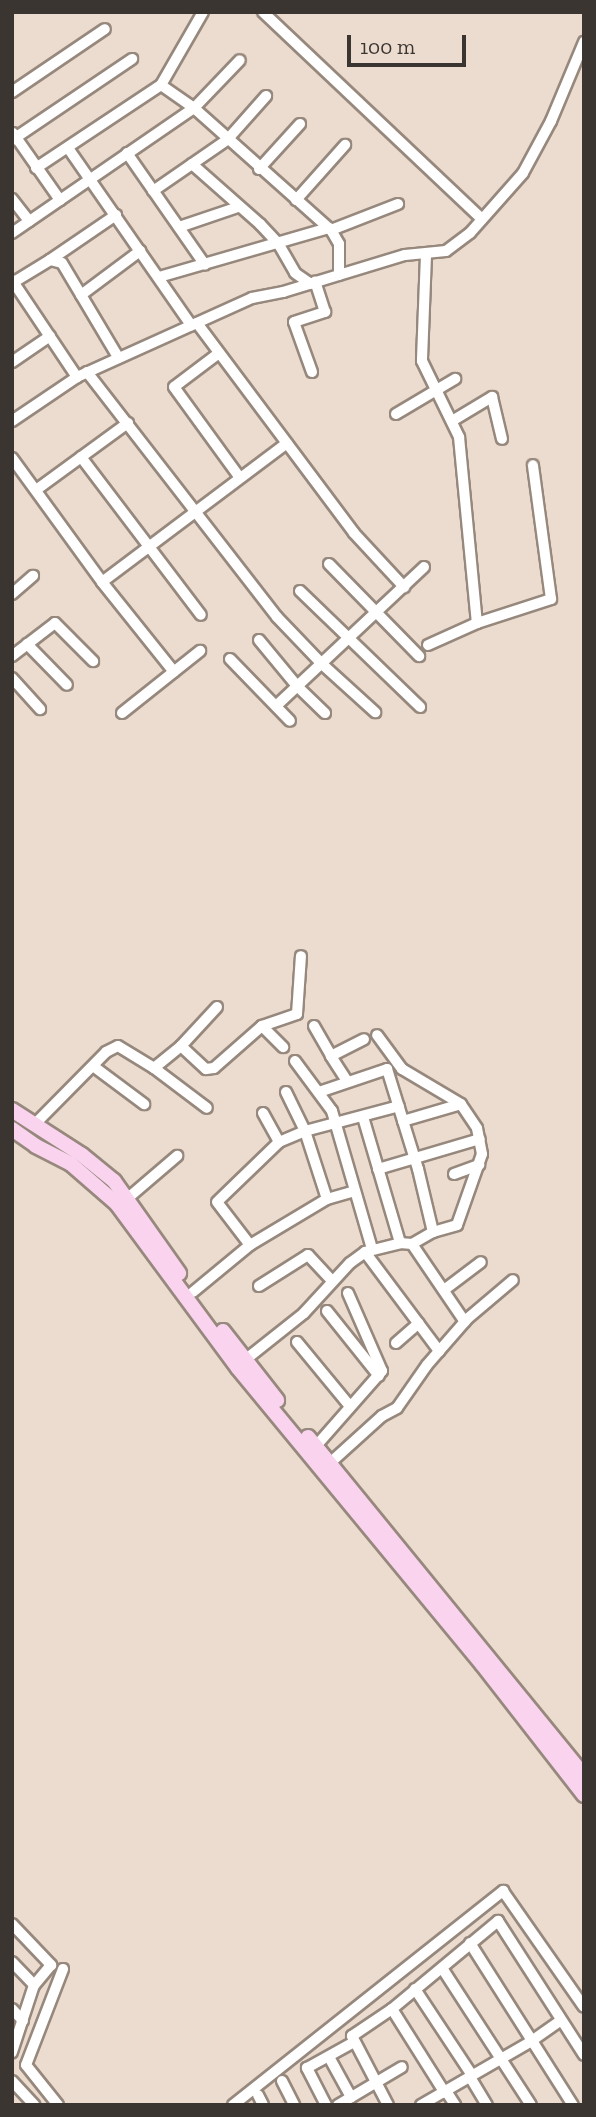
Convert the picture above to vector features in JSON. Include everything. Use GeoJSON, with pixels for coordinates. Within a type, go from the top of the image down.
{"type":"FeatureCollection","features":[{"type":"Feature","properties":{"kind":"main road"},"geometry":{"type":"LineString","coordinates":[[12,1110],[104,1172],[128,1198],[149,1234],[193,1292],[238,1368],[483,1666],[584,1795]]}},
{"type":"Feature","properties":{"kind":"main road"},"geometry":{"type":"LineString","coordinates":[[12,1129],[36,1146],[71,1164],[117,1204],[141,1240],[246,1360],[584,1776]]}},
{"type":"Feature","properties":{"kind":"street"},"geometry":{"type":"LineString","coordinates":[[264,12],[482,219]]}},
{"type":"Feature","properties":{"kind":"street"},"geometry":{"type":"LineString","coordinates":[[36,168],[161,85],[200,15]]}},
{"type":"Feature","properties":{"kind":"street"},"geometry":{"type":"LineString","coordinates":[[12,92],[105,29]]}},
{"type":"Feature","properties":{"kind":"street"},"geometry":{"type":"LineString","coordinates":[[12,421],[82,374],[252,298],[405,255],[446,251],[482,219],[523,173],[551,121],[584,42]]}},
{"type":"Feature","properties":{"kind":"street"},"geometry":{"type":"LineString","coordinates":[[60,200],[13,137],[132,59]]}},
{"type":"Feature","properties":{"kind":"street"},"geometry":{"type":"LineString","coordinates":[[12,233],[194,108],[240,60]]}},
{"type":"Feature","properties":{"kind":"street"},"geometry":{"type":"LineString","coordinates":[[161,85],[194,108],[259,169],[330,229],[339,244],[339,275]]}},
{"type":"Feature","properties":{"kind":"street"},"geometry":{"type":"LineString","coordinates":[[153,191],[227,140],[265,96]]}},
{"type":"Feature","properties":{"kind":"street"},"geometry":{"type":"LineString","coordinates":[[259,169],[300,124]]}},
{"type":"Feature","properties":{"kind":"street"},"geometry":{"type":"LineString","coordinates":[[296,200],[345,145]]}},
{"type":"Feature","properties":{"kind":"street"},"geometry":{"type":"LineString","coordinates":[[68,148],[194,324],[219,353],[354,533],[404,587]]}},
{"type":"Feature","properties":{"kind":"street"},"geometry":{"type":"LineString","coordinates":[[127,153],[205,265]]}},
{"type":"Feature","properties":{"kind":"street"},"geometry":{"type":"LineString","coordinates":[[192,164],[278,243],[295,273],[313,283],[325,312],[294,323],[312,372]]}},
{"type":"Feature","properties":{"kind":"street"},"geometry":{"type":"LineString","coordinates":[[12,198],[29,222]]}},
{"type":"Feature","properties":{"kind":"street"},"geometry":{"type":"LineString","coordinates":[[159,277],[330,229],[398,204]]}},
{"type":"Feature","properties":{"kind":"street"},"geometry":{"type":"LineString","coordinates":[[179,227],[238,206]]}},
{"type":"Feature","properties":{"kind":"street"},"geometry":{"type":"LineString","coordinates":[[116,215],[50,260],[13,281],[50,337],[128,423],[277,617],[322,664],[375,712]]}},
{"type":"Feature","properties":{"kind":"street"},"geometry":{"type":"LineString","coordinates":[[81,295],[141,251]]}},
{"type":"Feature","properties":{"kind":"street"},"geometry":{"type":"LineString","coordinates":[[426,255],[422,361],[459,437],[477,623]]}},
{"type":"Feature","properties":{"kind":"street"},"geometry":{"type":"LineString","coordinates":[[50,260],[62,263],[118,357]]}},
{"type":"Feature","properties":{"kind":"street"},"geometry":{"type":"LineString","coordinates":[[12,362],[50,337]]}},
{"type":"Feature","properties":{"kind":"street"},"geometry":{"type":"LineString","coordinates":[[219,353],[174,387],[240,478]]}},
{"type":"Feature","properties":{"kind":"street"},"geometry":{"type":"LineString","coordinates":[[396,414],[455,379]]}},
{"type":"Feature","properties":{"kind":"street"},"geometry":{"type":"LineString","coordinates":[[452,421],[492,397],[502,439]]}},
{"type":"Feature","properties":{"kind":"street"},"geometry":{"type":"LineString","coordinates":[[36,490],[128,423]]}},
{"type":"Feature","properties":{"kind":"street"},"geometry":{"type":"LineString","coordinates":[[102,582],[287,443]]}},
{"type":"Feature","properties":{"kind":"street"},"geometry":{"type":"LineString","coordinates":[[81,457],[201,615]]}},
{"type":"Feature","properties":{"kind":"street"},"geometry":{"type":"LineString","coordinates":[[12,458],[102,582],[174,672]]}},
{"type":"Feature","properties":{"kind":"street"},"geometry":{"type":"LineString","coordinates":[[428,645],[477,623],[551,599],[533,465]]}},
{"type":"Feature","properties":{"kind":"street"},"geometry":{"type":"LineString","coordinates":[[329,564],[419,656]]}},
{"type":"Feature","properties":{"kind":"street"},"geometry":{"type":"LineString","coordinates":[[276,706],[424,567]]}},
{"type":"Feature","properties":{"kind":"street"},"geometry":{"type":"LineString","coordinates":[[12,594],[33,576]]}},
{"type":"Feature","properties":{"kind":"street"},"geometry":{"type":"LineString","coordinates":[[300,591],[420,707]]}},
{"type":"Feature","properties":{"kind":"street"},"geometry":{"type":"LineString","coordinates":[[12,656],[55,623],[93,661]]}},
{"type":"Feature","properties":{"kind":"street"},"geometry":{"type":"LineString","coordinates":[[259,640],[297,687],[325,713]]}},
{"type":"Feature","properties":{"kind":"street"},"geometry":{"type":"LineString","coordinates":[[27,644],[66,685]]}},
{"type":"Feature","properties":{"kind":"street"},"geometry":{"type":"LineString","coordinates":[[122,713],[200,651]]}},
{"type":"Feature","properties":{"kind":"street"},"geometry":{"type":"LineString","coordinates":[[230,659],[290,721]]}},
{"type":"Feature","properties":{"kind":"street"},"geometry":{"type":"LineString","coordinates":[[12,678],[40,709]]}},
{"type":"Feature","properties":{"kind":"street"},"geometry":{"type":"LineString","coordinates":[[181,1046],[206,1069],[214,1068],[262,1026],[297,1014],[301,957]]}},
{"type":"Feature","properties":{"kind":"street"},"geometry":{"type":"LineString","coordinates":[[154,1068],[181,1046],[218,1007]]}},
{"type":"Feature","properties":{"kind":"street"},"geometry":{"type":"LineString","coordinates":[[262,1026],[283,1047]]}},
{"type":"Feature","properties":{"kind":"street"},"geometry":{"type":"LineString","coordinates":[[314,1026],[347,1081]]}},
{"type":"Feature","properties":{"kind":"street"},"geometry":{"type":"LineString","coordinates":[[246,1360],[304,1313],[332,1281],[369,1250],[406,1244],[457,1225],[482,1154],[477,1128],[461,1104],[402,1069],[384,1049],[377,1035]]}},
{"type":"Feature","properties":{"kind":"street"},"geometry":{"type":"LineString","coordinates":[[331,1056],[363,1039]]}},
{"type":"Feature","properties":{"kind":"street"},"geometry":{"type":"LineString","coordinates":[[34,1125],[106,1052],[118,1046],[154,1068],[207,1108]]}},
{"type":"Feature","properties":{"kind":"street"},"geometry":{"type":"LineString","coordinates":[[295,1061],[319,1092],[335,1124],[369,1250],[439,1351]]}},
{"type":"Feature","properties":{"kind":"street"},"geometry":{"type":"LineString","coordinates":[[93,1066],[144,1104]]}},
{"type":"Feature","properties":{"kind":"street"},"geometry":{"type":"LineString","coordinates":[[319,1092],[387,1069],[414,1156],[433,1232]]}},
{"type":"Feature","properties":{"kind":"street"},"geometry":{"type":"LineString","coordinates":[[286,1092],[305,1131],[327,1199]]}},
{"type":"Feature","properties":{"kind":"street"},"geometry":{"type":"LineString","coordinates":[[403,1121],[461,1104]]}},
{"type":"Feature","properties":{"kind":"street"},"geometry":{"type":"LineString","coordinates":[[250,1245],[218,1201],[279,1142],[305,1131],[399,1106]]}},
{"type":"Feature","properties":{"kind":"street"},"geometry":{"type":"LineString","coordinates":[[263,1113],[279,1142]]}},
{"type":"Feature","properties":{"kind":"street"},"geometry":{"type":"LineString","coordinates":[[363,1117],[378,1168],[406,1244],[444,1290],[465,1322]]}},
{"type":"Feature","properties":{"kind":"street"},"geometry":{"type":"LineString","coordinates":[[378,1168],[480,1139]]}},
{"type":"Feature","properties":{"kind":"street"},"geometry":{"type":"LineString","coordinates":[[128,1198],[177,1156]]}},
{"type":"Feature","properties":{"kind":"street"},"geometry":{"type":"LineString","coordinates":[[454,1174],[479,1164]]}},
{"type":"Feature","properties":{"kind":"street"},"geometry":{"type":"LineString","coordinates":[[193,1292],[250,1245],[327,1199],[355,1191]]}},
{"type":"Feature","properties":{"kind":"street"},"geometry":{"type":"LineString","coordinates":[[259,1286],[308,1255],[332,1281]]}},
{"type":"Feature","properties":{"kind":"street"},"geometry":{"type":"LineString","coordinates":[[444,1290],[481,1262]]}},
{"type":"Feature","properties":{"kind":"street"},"geometry":{"type":"LineString","coordinates":[[330,1463],[382,1416],[397,1408],[439,1351],[465,1322],[513,1280]]}},
{"type":"Feature","properties":{"kind":"street"},"geometry":{"type":"LineString","coordinates":[[316,1446],[382,1370],[348,1293]]}},
{"type":"Feature","properties":{"kind":"street"},"geometry":{"type":"LineString","coordinates":[[327,1311],[379,1376]]}},
{"type":"Feature","properties":{"kind":"street"},"geometry":{"type":"LineString","coordinates":[[396,1343],[419,1323]]}},
{"type":"Feature","properties":{"kind":"street"},"geometry":{"type":"LineString","coordinates":[[297,1342],[349,1405]]}},
{"type":"Feature","properties":{"kind":"street"},"geometry":{"type":"LineString","coordinates":[[233,2105],[503,1891],[584,2007]]}},
{"type":"Feature","properties":{"kind":"street"},"geometry":{"type":"LineString","coordinates":[[388,2105],[352,2036],[392,2008],[498,1921],[584,2055]]}},
{"type":"Feature","properties":{"kind":"street"},"geometry":{"type":"LineString","coordinates":[[12,2052],[34,1985],[51,1965],[14,1929]]}},
{"type":"Feature","properties":{"kind":"street"},"geometry":{"type":"LineString","coordinates":[[470,1943],[530,2042],[573,2105]]}},
{"type":"Feature","properties":{"kind":"street"},"geometry":{"type":"LineString","coordinates":[[12,1962],[34,1985]]}},
{"type":"Feature","properties":{"kind":"street"},"geometry":{"type":"LineString","coordinates":[[442,1968],[487,2035],[499,2060],[531,2105]]}},
{"type":"Feature","properties":{"kind":"street"},"geometry":{"type":"LineString","coordinates":[[58,2105],[26,2065],[63,1969]]}},
{"type":"Feature","properties":{"kind":"street"},"geometry":{"type":"LineString","coordinates":[[415,1989],[487,2105]]}},
{"type":"Feature","properties":{"kind":"street"},"geometry":{"type":"LineString","coordinates":[[392,2008],[454,2105]]}},
{"type":"Feature","properties":{"kind":"street"},"geometry":{"type":"LineString","coordinates":[[12,2009],[23,2021]]}},
{"type":"Feature","properties":{"kind":"street"},"geometry":{"type":"LineString","coordinates":[[421,2105],[530,2042],[560,2021]]}},
{"type":"Feature","properties":{"kind":"street"},"geometry":{"type":"LineString","coordinates":[[327,2105],[307,2068],[354,2042]]}},
{"type":"Feature","properties":{"kind":"street"},"geometry":{"type":"LineString","coordinates":[[329,2057],[351,2097]]}},
{"type":"Feature","properties":{"kind":"street"},"geometry":{"type":"LineString","coordinates":[[338,2105],[402,2067]]}},
{"type":"Feature","properties":{"kind":"street"},"geometry":{"type":"LineString","coordinates":[[12,2081],[34,2105]]}},
{"type":"Feature","properties":{"kind":"street"},"geometry":{"type":"LineString","coordinates":[[282,2081],[294,2105]]}}]}
